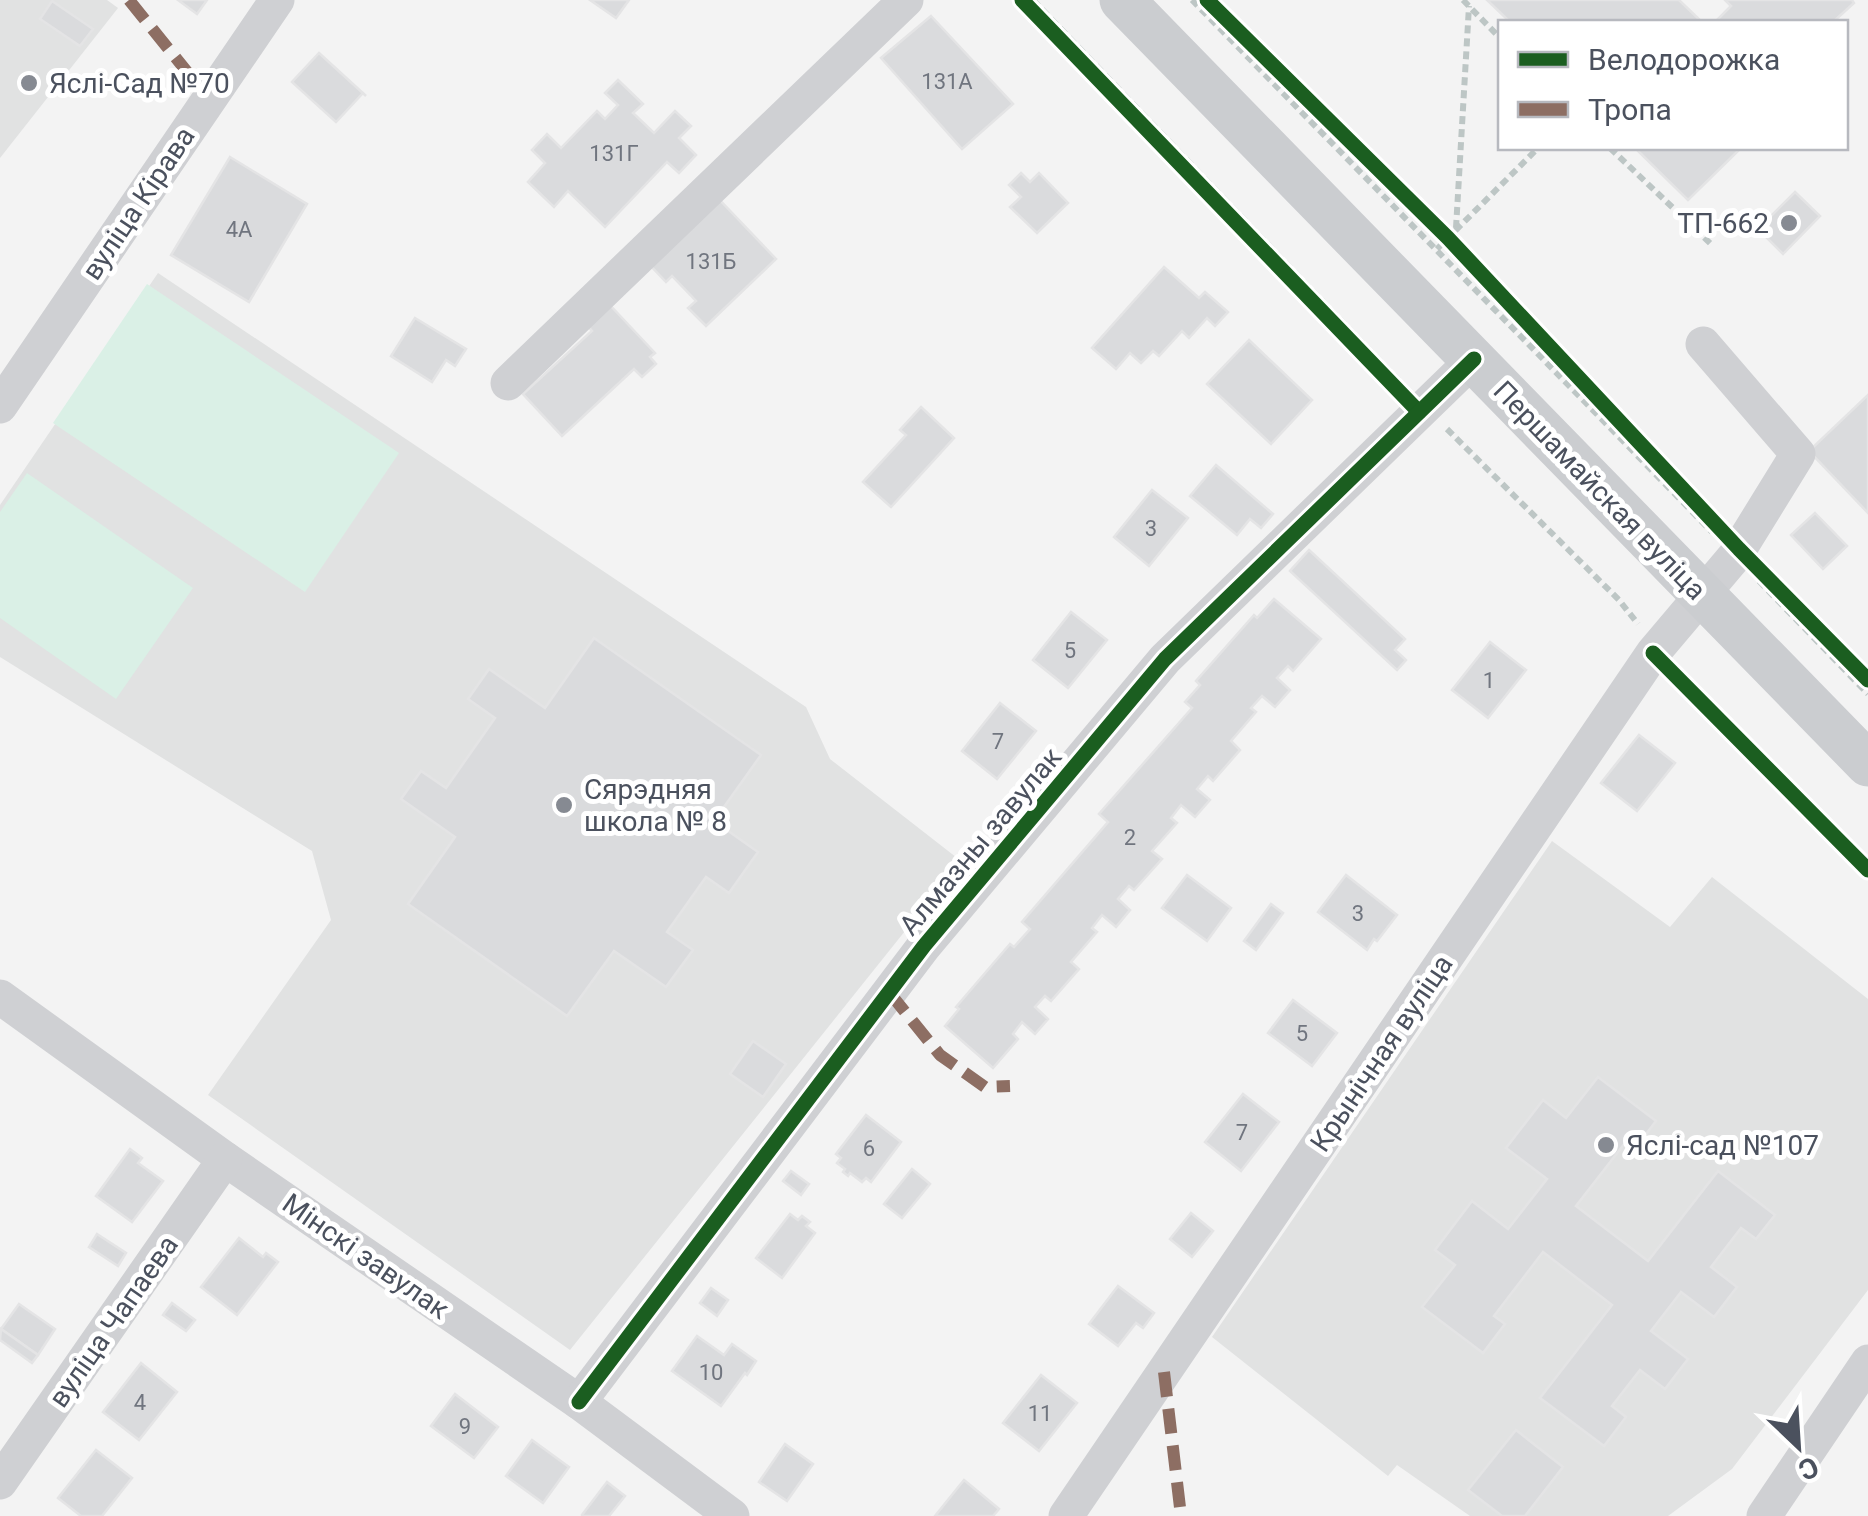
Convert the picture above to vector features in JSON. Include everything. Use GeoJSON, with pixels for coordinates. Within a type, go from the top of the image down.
{"type":"FeatureCollection","features":[{"type":"Feature","properties":{"kind":"main road","name":"Першамайская вуліца"},"geometry":{"type":"LineString","coordinates":[[1122,0],[1868,764]]}},
{"type":"Feature","properties":{"kind":"street","name":"вуліца Кірава"},"geometry":{"type":"LineString","coordinates":[[0,406],[276,0]]}},
{"type":"Feature","properties":{"kind":"street"},"geometry":{"type":"LineString","coordinates":[[508,383],[906,0]]}},
{"type":"Feature","properties":{"kind":"street","name":"Крынічная вуліца"},"geometry":{"type":"LineString","coordinates":[[1066,1516],[1653,653],[1737,552],[1798,454],[1702,344]]}},
{"type":"Feature","properties":{"kind":"street","name":"Алмазны завулак"},"geometry":{"type":"LineString","coordinates":[[578,1402],[924,946],[1165,660],[1474,360]]}},
{"type":"Feature","properties":{"kind":"street","name":"Мінскі завулак"},"geometry":{"type":"LineString","coordinates":[[0,997],[578,1402],[732,1516]]}},
{"type":"Feature","properties":{"kind":"street","name":"вуліца Чапаева"},"geometry":{"type":"LineString","coordinates":[[0,1482],[226,1159]]}},
{"type":"Feature","properties":{"kind":"street"},"geometry":{"type":"LineString","coordinates":[[1764,1516],[1868,1362]]}},
{"type":"Feature","properties":{"kind":"path"},"geometry":{"type":"LineString","coordinates":[[1022,0],[1419,412]]}},
{"type":"Feature","properties":{"kind":"path"},"geometry":{"type":"LineString","coordinates":[[1192,0],[1461,252]]}},
{"type":"Feature","properties":{"kind":"path"},"geometry":{"type":"LineString","coordinates":[[1207,0],[1421,212]]}},
{"type":"Feature","properties":{"kind":"path"},"geometry":{"type":"LineString","coordinates":[[1447,238],[1466,3]]}},
{"type":"Feature","properties":{"kind":"path"},"geometry":{"type":"LineString","coordinates":[[1466,3],[1498,36]]}},
{"type":"Feature","properties":{"kind":"path"},"geometry":{"type":"LineString","coordinates":[[1447,238],[1536,150]]}},
{"type":"Feature","properties":{"kind":"path"},"geometry":{"type":"LineString","coordinates":[[1612,150],[1711,244]]}},
{"type":"Feature","properties":{"kind":"path"},"geometry":{"type":"LineString","coordinates":[[1435,224],[1868,694]]}},
{"type":"Feature","properties":{"kind":"path"},"geometry":{"type":"LineString","coordinates":[[1474,266],[1737,552],[1868,680]]}},
{"type":"Feature","properties":{"kind":"path"},"geometry":{"type":"LineString","coordinates":[[1653,653],[1868,870]]}},
{"type":"Feature","properties":{"kind":"shaded area","name":"Яслі-Сад №70"},"geometry":{"type":"Polygon","coordinates":[[[0,0],[107,0],[118,8],[0,158],[0,0]]]}},
{"type":"Feature","properties":{"kind":"shaded area","name":"Сярэдняя школа № 8"},"geometry":{"type":"Polygon","coordinates":[[[158,273],[806,707],[830,759],[961,861],[570,1350],[208,1095],[331,920],[312,851],[0,657],[0,505],[158,273]]]}},
{"type":"Feature","properties":{"kind":"shaded area","name":"Яслі-сад №107"},"geometry":{"type":"Polygon","coordinates":[[[1552,841],[1670,927],[1712,877],[1868,999],[1868,1290],[1732,1469],[1668,1516],[1470,1516],[1397,1465],[1388,1476],[1212,1337],[1552,841]]]}},
{"type":"Feature","properties":{"kind":"green space"},"geometry":{"type":"Polygon","coordinates":[[[147,284],[399,453],[305,592],[53,423],[147,284]]]}},
{"type":"Feature","properties":{"kind":"green space"},"geometry":{"type":"Polygon","coordinates":[[[27,473],[193,588],[116,699],[0,618],[0,512],[27,473]]]}},
{"type":"Feature","properties":{"kind":"building"},"geometry":{"type":"Polygon","coordinates":[[[178,0],[207,0],[197,14],[178,0]]]}},
{"type":"Feature","properties":{"kind":"building"},"geometry":{"type":"Polygon","coordinates":[[[590,0],[629,0],[616,18],[590,0]]]}},
{"type":"Feature","properties":{"kind":"building"},"geometry":{"type":"Polygon","coordinates":[[[1487,0],[1679,0],[1700,20],[1508,20],[1487,0]]]}},
{"type":"Feature","properties":{"kind":"building"},"geometry":{"type":"Polygon","coordinates":[[[1725,0],[1854,3],[1835,20],[1717,20],[1731,6],[1725,0]]]}},
{"type":"Feature","properties":{"kind":"building"},"geometry":{"type":"Polygon","coordinates":[[[52,1],[93,29],[80,46],[40,19],[52,1]]]}},
{"type":"Feature","properties":{"kind":"building"},"geometry":{"type":"Polygon","coordinates":[[[931,16],[1013,104],[962,149],[881,58],[931,16]]]}},
{"type":"Feature","properties":{"kind":"building"},"geometry":{"type":"Polygon","coordinates":[[[319,53],[363,93],[336,122],[292,82],[319,53]]]}},
{"type":"Feature","properties":{"kind":"building"},"geometry":{"type":"Polygon","coordinates":[[[618,80],[643,104],[633,113],[654,133],[675,111],[691,126],[679,138],[696,155],[679,173],[667,162],[605,227],[568,191],[554,207],[528,182],[545,163],[532,150],[547,134],[561,148],[597,111],[605,119],[618,105],[605,93],[618,80]]]}},
{"type":"Feature","properties":{"kind":"building"},"geometry":{"type":"Polygon","coordinates":[[[1637,150],[1739,150],[1688,200],[1637,150]]]}},
{"type":"Feature","properties":{"kind":"building"},"geometry":{"type":"Polygon","coordinates":[[[230,157],[307,204],[249,302],[171,255],[230,157]]]}},
{"type":"Feature","properties":{"kind":"building"},"geometry":{"type":"Polygon","coordinates":[[[1021,173],[1030,182],[1039,173],[1068,203],[1037,233],[1010,207],[1021,197],[1009,185],[1021,173]]]}},
{"type":"Feature","properties":{"kind":"building","name":"ТП-662"},"geometry":{"type":"Polygon","coordinates":[[[1795,192],[1820,216],[1783,254],[1758,229],[1795,192]]]}},
{"type":"Feature","properties":{"kind":"building"},"geometry":{"type":"Polygon","coordinates":[[[716,196],[776,259],[706,326],[688,308],[696,301],[672,276],[666,282],[647,262],[716,196]]]}},
{"type":"Feature","properties":{"kind":"building"},"geometry":{"type":"Polygon","coordinates":[[[1164,267],[1199,298],[1205,292],[1228,312],[1215,326],[1207,318],[1189,338],[1182,331],[1159,356],[1153,351],[1141,363],[1130,353],[1116,369],[1092,348],[1164,267]]]}},
{"type":"Feature","properties":{"kind":"building"},"geometry":{"type":"Polygon","coordinates":[[[608,303],[655,353],[650,357],[656,364],[642,377],[634,369],[562,436],[523,394],[592,331],[586,324],[608,303]]]}},
{"type":"Feature","properties":{"kind":"building"},"geometry":{"type":"Polygon","coordinates":[[[415,318],[466,349],[455,366],[446,360],[432,382],[391,356],[415,318]]]}},
{"type":"Feature","properties":{"kind":"building"},"geometry":{"type":"Polygon","coordinates":[[[1249,340],[1312,400],[1271,444],[1207,384],[1249,340]]]}},
{"type":"Feature","properties":{"kind":"building"},"geometry":{"type":"Polygon","coordinates":[[[1868,395],[1868,513],[1809,451],[1868,395]]]}},
{"type":"Feature","properties":{"kind":"building"},"geometry":{"type":"Polygon","coordinates":[[[921,407],[954,438],[891,507],[863,482],[906,435],[900,430],[921,407]]]}},
{"type":"Feature","properties":{"kind":"building"},"geometry":{"type":"Polygon","coordinates":[[[1216,465],[1273,514],[1261,528],[1250,519],[1237,535],[1190,496],[1216,465]]]}},
{"type":"Feature","properties":{"kind":"building"},"geometry":{"type":"Polygon","coordinates":[[[1152,490],[1188,518],[1149,566],[1114,537],[1152,490]]]}},
{"type":"Feature","properties":{"kind":"building"},"geometry":{"type":"Polygon","coordinates":[[[1815,513],[1847,546],[1823,569],[1791,535],[1815,513]]]}},
{"type":"Feature","properties":{"kind":"building"},"geometry":{"type":"Polygon","coordinates":[[[1309,550],[1405,639],[1395,650],[1406,660],[1397,670],[1290,571],[1309,550]]]}},
{"type":"Feature","properties":{"kind":"building"},"geometry":{"type":"Polygon","coordinates":[[[1274,599],[1321,639],[1293,671],[1288,666],[1277,678],[1290,690],[1275,707],[1262,696],[1251,708],[1256,712],[1231,741],[1240,750],[1213,781],[1208,776],[1197,789],[1210,800],[1195,817],[1181,805],[1171,818],[1177,823],[1152,851],[1162,859],[1134,890],[1129,886],[1118,899],[1130,910],[1116,927],[1102,915],[1092,928],[1097,932],[1071,962],[1079,969],[1051,1001],[1045,996],[1035,1007],[1048,1019],[1035,1034],[1022,1022],[1013,1034],[1018,1039],[993,1068],[945,1026],[959,1009],[956,1007],[1010,944],[1014,947],[1030,929],[1022,922],[1108,822],[1099,814],[1192,708],[1185,702],[1200,685],[1196,681],[1254,615],[1257,618],[1274,599]]]}},
{"type":"Feature","properties":{"kind":"building"},"geometry":{"type":"Polygon","coordinates":[[[1071,612],[1107,640],[1068,688],[1033,660],[1071,612]]]}},
{"type":"Feature","properties":{"kind":"building"},"geometry":{"type":"Polygon","coordinates":[[[594,638],[761,755],[714,821],[758,852],[729,893],[706,877],[667,932],[693,950],[666,987],[614,951],[567,1016],[408,904],[455,837],[401,799],[421,771],[446,788],[495,718],[468,699],[489,669],[545,708],[594,638]]]}},
{"type":"Feature","properties":{"kind":"building"},"geometry":{"type":"Polygon","coordinates":[[[1490,642],[1526,670],[1488,718],[1452,690],[1490,642]]]}},
{"type":"Feature","properties":{"kind":"building"},"geometry":{"type":"Polygon","coordinates":[[[1000,703],[1036,731],[997,779],[962,751],[1000,703]]]}},
{"type":"Feature","properties":{"kind":"building"},"geometry":{"type":"Polygon","coordinates":[[[1639,735],[1675,763],[1637,811],[1601,783],[1639,735]]]}},
{"type":"Feature","properties":{"kind":"building"},"geometry":{"type":"Polygon","coordinates":[[[1187,875],[1231,908],[1207,941],[1162,908],[1187,875]]]}},
{"type":"Feature","properties":{"kind":"building"},"geometry":{"type":"Polygon","coordinates":[[[1346,875],[1397,915],[1367,950],[1318,912],[1346,875]]]}},
{"type":"Feature","properties":{"kind":"building"},"geometry":{"type":"Polygon","coordinates":[[[1271,904],[1283,913],[1256,950],[1244,941],[1271,904]]]}},
{"type":"Feature","properties":{"kind":"building"},"geometry":{"type":"Polygon","coordinates":[[[1293,1000],[1337,1033],[1312,1066],[1268,1033],[1293,1000]]]}},
{"type":"Feature","properties":{"kind":"building"},"geometry":{"type":"Polygon","coordinates":[[[753,1041],[786,1064],[763,1097],[730,1074],[753,1041]]]}},
{"type":"Feature","properties":{"kind":"building"},"geometry":{"type":"Polygon","coordinates":[[[1598,1077],[1656,1121],[1634,1150],[1625,1143],[1576,1206],[1648,1261],[1718,1171],[1775,1215],[1756,1239],[1741,1228],[1711,1267],[1737,1287],[1714,1317],[1681,1292],[1651,1331],[1688,1359],[1665,1389],[1640,1370],[1612,1406],[1626,1417],[1604,1446],[1540,1398],[1612,1305],[1543,1252],[1494,1316],[1505,1324],[1483,1353],[1422,1307],[1455,1265],[1435,1250],[1472,1201],[1508,1229],[1547,1179],[1506,1148],[1543,1100],[1566,1118],[1598,1077]]]}},
{"type":"Feature","properties":{"kind":"building"},"geometry":{"type":"Polygon","coordinates":[[[1243,1094],[1279,1122],[1241,1171],[1205,1142],[1243,1094]]]}},
{"type":"Feature","properties":{"kind":"building"},"geometry":{"type":"Polygon","coordinates":[[[866,1115],[901,1142],[871,1182],[866,1178],[862,1182],[843,1172],[845,1169],[837,1163],[841,1158],[836,1154],[866,1115]]]}},
{"type":"Feature","properties":{"kind":"building"},"geometry":{"type":"Polygon","coordinates":[[[130,1149],[142,1158],[138,1163],[163,1181],[132,1222],[96,1196],[130,1149]]]}},
{"type":"Feature","properties":{"kind":"building"},"geometry":{"type":"Polygon","coordinates":[[[912,1169],[930,1184],[902,1218],[884,1204],[912,1169]]]}},
{"type":"Feature","properties":{"kind":"building"},"geometry":{"type":"Polygon","coordinates":[[[791,1171],[809,1184],[801,1195],[783,1181],[791,1171]]]}},
{"type":"Feature","properties":{"kind":"building"},"geometry":{"type":"Polygon","coordinates":[[[1191,1213],[1213,1231],[1192,1257],[1170,1239],[1191,1213]]]}},
{"type":"Feature","properties":{"kind":"building"},"geometry":{"type":"Polygon","coordinates":[[[790,1214],[810,1222],[806,1226],[815,1233],[782,1278],[756,1258],[790,1214]]]}},
{"type":"Feature","properties":{"kind":"building"},"geometry":{"type":"Polygon","coordinates":[[[97,1234],[126,1253],[118,1266],[89,1247],[97,1234]]]}},
{"type":"Feature","properties":{"kind":"building"},"geometry":{"type":"Polygon","coordinates":[[[239,1238],[263,1257],[266,1253],[278,1262],[237,1315],[201,1287],[239,1238]]]}},
{"type":"Feature","properties":{"kind":"building"},"geometry":{"type":"Polygon","coordinates":[[[1118,1286],[1154,1313],[1143,1328],[1136,1323],[1118,1346],[1089,1324],[1118,1286]]]}},
{"type":"Feature","properties":{"kind":"building"},"geometry":{"type":"Polygon","coordinates":[[[711,1288],[728,1300],[717,1316],[700,1303],[711,1288]]]}},
{"type":"Feature","properties":{"kind":"building"},"geometry":{"type":"Polygon","coordinates":[[[172,1303],[195,1320],[186,1331],[163,1315],[172,1303]]]}},
{"type":"Feature","properties":{"kind":"building"},"geometry":{"type":"Polygon","coordinates":[[[19,1304],[55,1329],[38,1355],[1,1329],[19,1304]]]}},
{"type":"Feature","properties":{"kind":"building"},"geometry":{"type":"Polygon","coordinates":[[[1,1329],[38,1355],[32,1363],[0,1340],[1,1329]]]}},
{"type":"Feature","properties":{"kind":"building"},"geometry":{"type":"Polygon","coordinates":[[[697,1336],[724,1355],[732,1344],[756,1361],[721,1406],[672,1371],[697,1336]]]}},
{"type":"Feature","properties":{"kind":"building"},"geometry":{"type":"Polygon","coordinates":[[[141,1363],[177,1392],[139,1440],[103,1412],[141,1363]]]}},
{"type":"Feature","properties":{"kind":"building"},"geometry":{"type":"Polygon","coordinates":[[[1041,1375],[1077,1403],[1039,1451],[1003,1423],[1041,1375]]]}},
{"type":"Feature","properties":{"kind":"building"},"geometry":{"type":"Polygon","coordinates":[[[455,1394],[498,1427],[474,1458],[431,1426],[455,1394]]]}},
{"type":"Feature","properties":{"kind":"building"},"geometry":{"type":"Polygon","coordinates":[[[1516,1430],[1563,1467],[1525,1516],[1502,1516],[1468,1490],[1516,1430]]]}},
{"type":"Feature","properties":{"kind":"building"},"geometry":{"type":"Polygon","coordinates":[[[532,1440],[569,1467],[543,1503],[506,1476],[532,1440]]]}},
{"type":"Feature","properties":{"kind":"building"},"geometry":{"type":"Polygon","coordinates":[[[785,1444],[813,1464],[787,1501],[759,1482],[785,1444]]]}},
{"type":"Feature","properties":{"kind":"building"},"geometry":{"type":"Polygon","coordinates":[[[96,1450],[132,1478],[102,1516],[81,1516],[58,1498],[96,1450]]]}},
{"type":"Feature","properties":{"kind":"building"},"geometry":{"type":"Polygon","coordinates":[[[964,1480],[999,1509],[993,1516],[935,1516],[964,1480]]]}},
{"type":"Feature","properties":{"kind":"building"},"geometry":{"type":"Polygon","coordinates":[[[607,1482],[625,1496],[609,1516],[583,1516],[582,1515],[607,1482]]]}},
{"type":"Feature","properties":{"kind":"marked path"},"geometry":{"type":"LineString","coordinates":[[129,0],[188,73]]}},
{"type":"Feature","properties":{"kind":"marked path"},"geometry":{"type":"LineString","coordinates":[[889,992],[940,1055],[985,1087],[1010,1086]]}},
{"type":"Feature","properties":{"kind":"marked path"},"geometry":{"type":"LineString","coordinates":[[1164,1372],[1181,1516]]}},
{"type":"Feature","properties":{"kind":"cycle path"},"geometry":{"type":"LineString","coordinates":[[1022,0],[1419,412]]}},
{"type":"Feature","properties":{"kind":"cycle path"},"geometry":{"type":"LineString","coordinates":[[1207,0],[1448,238],[1739,549],[1868,680]]}},
{"type":"Feature","properties":{"kind":"cycle path"},"geometry":{"type":"LineString","coordinates":[[579,1402],[924,946],[1165,659],[1474,359]]}},
{"type":"Feature","properties":{"kind":"cycle path"},"geometry":{"type":"LineString","coordinates":[[1653,653],[1868,870]]}},
{"type":"Feature","properties":{"kind":"place","name":"Яслі-Сад №70"},"geometry":{"type":"Point","coordinates":[29,83]}},
{"type":"Feature","properties":{"kind":"place","name":"ТП-662"},"geometry":{"type":"Point","coordinates":[1789,223]}},
{"type":"Feature","properties":{"kind":"place","name":"Сярэдняя школа № 8"},"geometry":{"type":"Point","coordinates":[564,805]}},
{"type":"Feature","properties":{"kind":"place","name":"Яслі-сад №107"},"geometry":{"type":"Point","coordinates":[1606,1145]}}]}
